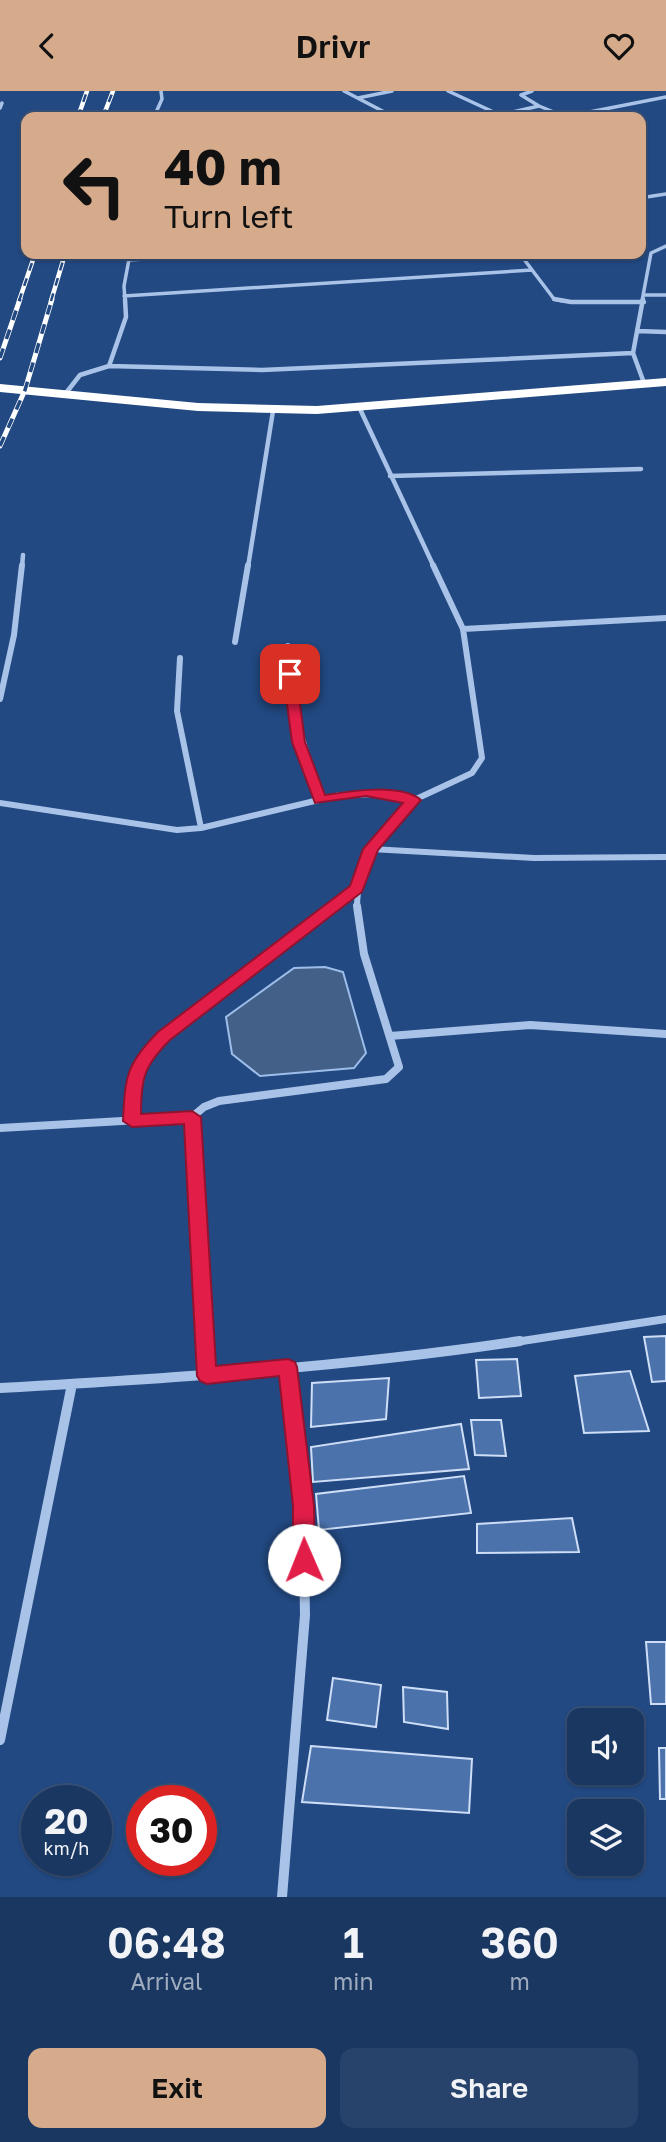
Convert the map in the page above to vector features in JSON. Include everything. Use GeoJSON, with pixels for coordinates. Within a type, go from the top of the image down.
{"type":"FeatureCollection","features":[{"type":"Feature","properties":{"kind":"highway"},"geometry":{"type":"LineString","coordinates":[[0,387],[169,406],[273,411],[360,409],[666,382]]}},
{"type":"Feature","properties":{"kind":"street"},"geometry":{"type":"LineString","coordinates":[[156,112],[162,99],[161,91]]}},
{"type":"Feature","properties":{"kind":"street"},"geometry":{"type":"LineString","coordinates":[[344,91],[384,112]]}},
{"type":"Feature","properties":{"kind":"street"},"geometry":{"type":"LineString","coordinates":[[358,99],[392,91]]}},
{"type":"Feature","properties":{"kind":"street"},"geometry":{"type":"LineString","coordinates":[[448,91],[494,112]]}},
{"type":"Feature","properties":{"kind":"street"},"geometry":{"type":"LineString","coordinates":[[532,91],[521,96],[553,112]]}},
{"type":"Feature","properties":{"kind":"street"},"geometry":{"type":"LineString","coordinates":[[586,112],[666,93]]}},
{"type":"Feature","properties":{"kind":"street"},"geometry":{"type":"LineString","coordinates":[[0,109],[2,103]]}},
{"type":"Feature","properties":{"kind":"street"},"geometry":{"type":"LineString","coordinates":[[513,112],[539,106]]}},
{"type":"Feature","properties":{"kind":"street"},"geometry":{"type":"LineString","coordinates":[[646,197],[666,194]]}},
{"type":"Feature","properties":{"kind":"street"},"geometry":{"type":"LineString","coordinates":[[644,383],[633,353],[651,253],[666,246]]}},
{"type":"Feature","properties":{"kind":"street"},"geometry":{"type":"LineString","coordinates":[[109,366],[126,317],[124,296],[128,260],[144,259]]}},
{"type":"Feature","properties":{"kind":"street"},"geometry":{"type":"LineString","coordinates":[[524,259],[550,295],[561,301],[644,302]]}},
{"type":"Feature","properties":{"kind":"street"},"geometry":{"type":"LineString","coordinates":[[124,296],[532,270]]}},
{"type":"Feature","properties":{"kind":"street"},"geometry":{"type":"LineString","coordinates":[[645,295],[666,295]]}},
{"type":"Feature","properties":{"kind":"street"},"geometry":{"type":"LineString","coordinates":[[637,331],[666,332]]}},
{"type":"Feature","properties":{"kind":"street"},"geometry":{"type":"LineString","coordinates":[[66,393],[80,375],[109,366],[262,370],[633,353]]}},
{"type":"Feature","properties":{"kind":"street"},"geometry":{"type":"LineString","coordinates":[[0,1128],[192,1117],[204,1107],[219,1101],[386,1079],[398,1067],[362,942],[357,889],[371,849],[393,819],[414,800],[472,773],[482,758],[463,629],[360,409]]}},
{"type":"Feature","properties":{"kind":"street"},"geometry":{"type":"LineString","coordinates":[[235,642],[249,570],[264,449],[273,411]]}},
{"type":"Feature","properties":{"kind":"street"},"geometry":{"type":"LineString","coordinates":[[390,476],[641,469]]}},
{"type":"Feature","properties":{"kind":"street"},"geometry":{"type":"LineString","coordinates":[[0,699],[14,635],[23,555]]}},
{"type":"Feature","properties":{"kind":"street"},"geometry":{"type":"LineString","coordinates":[[463,629],[666,618]]}},
{"type":"Feature","properties":{"kind":"street"},"geometry":{"type":"LineString","coordinates":[[288,646],[291,702],[299,742],[320,800]]}},
{"type":"Feature","properties":{"kind":"street"},"geometry":{"type":"LineString","coordinates":[[180,659],[177,711],[201,828]]}},
{"type":"Feature","properties":{"kind":"street"},"geometry":{"type":"LineString","coordinates":[[0,803],[177,830],[201,828],[366,792],[414,800]]}},
{"type":"Feature","properties":{"kind":"street"},"geometry":{"type":"LineString","coordinates":[[371,849],[534,858],[666,857]]}},
{"type":"Feature","properties":{"kind":"street"},"geometry":{"type":"LineString","coordinates":[[132,1121],[133,1080],[146,1055],[164,1036],[357,889]]}},
{"type":"Feature","properties":{"kind":"street"},"geometry":{"type":"LineString","coordinates":[[390,1036],[530,1025],[666,1034]]}},
{"type":"Feature","properties":{"kind":"street"},"geometry":{"type":"LineString","coordinates":[[192,1117],[207,1376]]}},
{"type":"Feature","properties":{"kind":"street"},"geometry":{"type":"LineString","coordinates":[[0,1388],[207,1376],[452,1351],[666,1319]]}},
{"type":"Feature","properties":{"kind":"street"},"geometry":{"type":"LineString","coordinates":[[282,1897],[305,1615],[303,1506],[288,1367]]}},
{"type":"Feature","properties":{"kind":"street"},"geometry":{"type":"LineString","coordinates":[[0,1740],[72,1384]]}},
{"type":"Feature","properties":{"kind":"water"},"geometry":{"type":"Polygon","coordinates":[[[325,967],[343,972],[366,1053],[354,1068],[260,1076],[232,1054],[226,1017],[294,968],[325,967]]]}},
{"type":"Feature","properties":{"kind":"building"},"geometry":{"type":"Polygon","coordinates":[[[666,1336],[666,1381],[652,1382],[644,1337],[666,1336]]]}},
{"type":"Feature","properties":{"kind":"building"},"geometry":{"type":"Polygon","coordinates":[[[517,1359],[521,1396],[479,1398],[476,1360],[517,1359]]]}},
{"type":"Feature","properties":{"kind":"building"},"geometry":{"type":"Polygon","coordinates":[[[630,1371],[649,1431],[584,1433],[575,1376],[630,1371]]]}},
{"type":"Feature","properties":{"kind":"building"},"geometry":{"type":"Polygon","coordinates":[[[389,1378],[386,1419],[311,1427],[312,1383],[389,1378]]]}},
{"type":"Feature","properties":{"kind":"building"},"geometry":{"type":"Polygon","coordinates":[[[471,1420],[501,1420],[506,1456],[475,1455],[471,1420]]]}},
{"type":"Feature","properties":{"kind":"building"},"geometry":{"type":"Polygon","coordinates":[[[461,1424],[469,1469],[313,1482],[311,1447],[461,1424]]]}},
{"type":"Feature","properties":{"kind":"building"},"geometry":{"type":"Polygon","coordinates":[[[464,1476],[471,1513],[319,1530],[316,1494],[464,1476]]]}},
{"type":"Feature","properties":{"kind":"building"},"geometry":{"type":"Polygon","coordinates":[[[572,1518],[579,1552],[477,1553],[477,1524],[572,1518]]]}},
{"type":"Feature","properties":{"kind":"building"},"geometry":{"type":"Polygon","coordinates":[[[646,1642],[666,1642],[666,1704],[651,1704],[646,1642]]]}},
{"type":"Feature","properties":{"kind":"building"},"geometry":{"type":"Polygon","coordinates":[[[333,1678],[381,1685],[376,1727],[327,1720],[333,1678]]]}},
{"type":"Feature","properties":{"kind":"building"},"geometry":{"type":"Polygon","coordinates":[[[403,1687],[447,1692],[448,1729],[404,1722],[403,1687]]]}},
{"type":"Feature","properties":{"kind":"building"},"geometry":{"type":"Polygon","coordinates":[[[311,1746],[472,1759],[469,1813],[302,1802],[311,1746]]]}},
{"type":"Feature","properties":{"kind":"building"},"geometry":{"type":"Polygon","coordinates":[[[659,1748],[666,1748],[666,1799],[660,1799],[659,1748]]]}},
{"type":"Feature","properties":{"kind":"railway"},"geometry":{"type":"LineString","coordinates":[[80,112],[87,91]]}},
{"type":"Feature","properties":{"kind":"railway"},"geometry":{"type":"LineString","coordinates":[[105,112],[113,91]]}},
{"type":"Feature","properties":{"kind":"railway"},"geometry":{"type":"LineString","coordinates":[[19,301],[33,259]]}},
{"type":"Feature","properties":{"kind":"railway"},"geometry":{"type":"LineString","coordinates":[[51,301],[64,259]]}},
{"type":"Feature","properties":{"kind":"railway"},"geometry":{"type":"LineString","coordinates":[[0,358],[20,299]]}},
{"type":"Feature","properties":{"kind":"railway"},"geometry":{"type":"LineString","coordinates":[[0,446],[25,390],[52,299]]}},
{"type":"Feature","properties":{"kind":"route"},"geometry":{"type":"LineString","coordinates":[[290,674],[291,702],[299,742],[320,800],[366,792],[414,800],[393,819],[371,849],[357,889],[278,947],[188,1021],[164,1036],[146,1055],[133,1080],[132,1121],[192,1117],[207,1376],[288,1367],[303,1506],[304,1560]]}}]}
